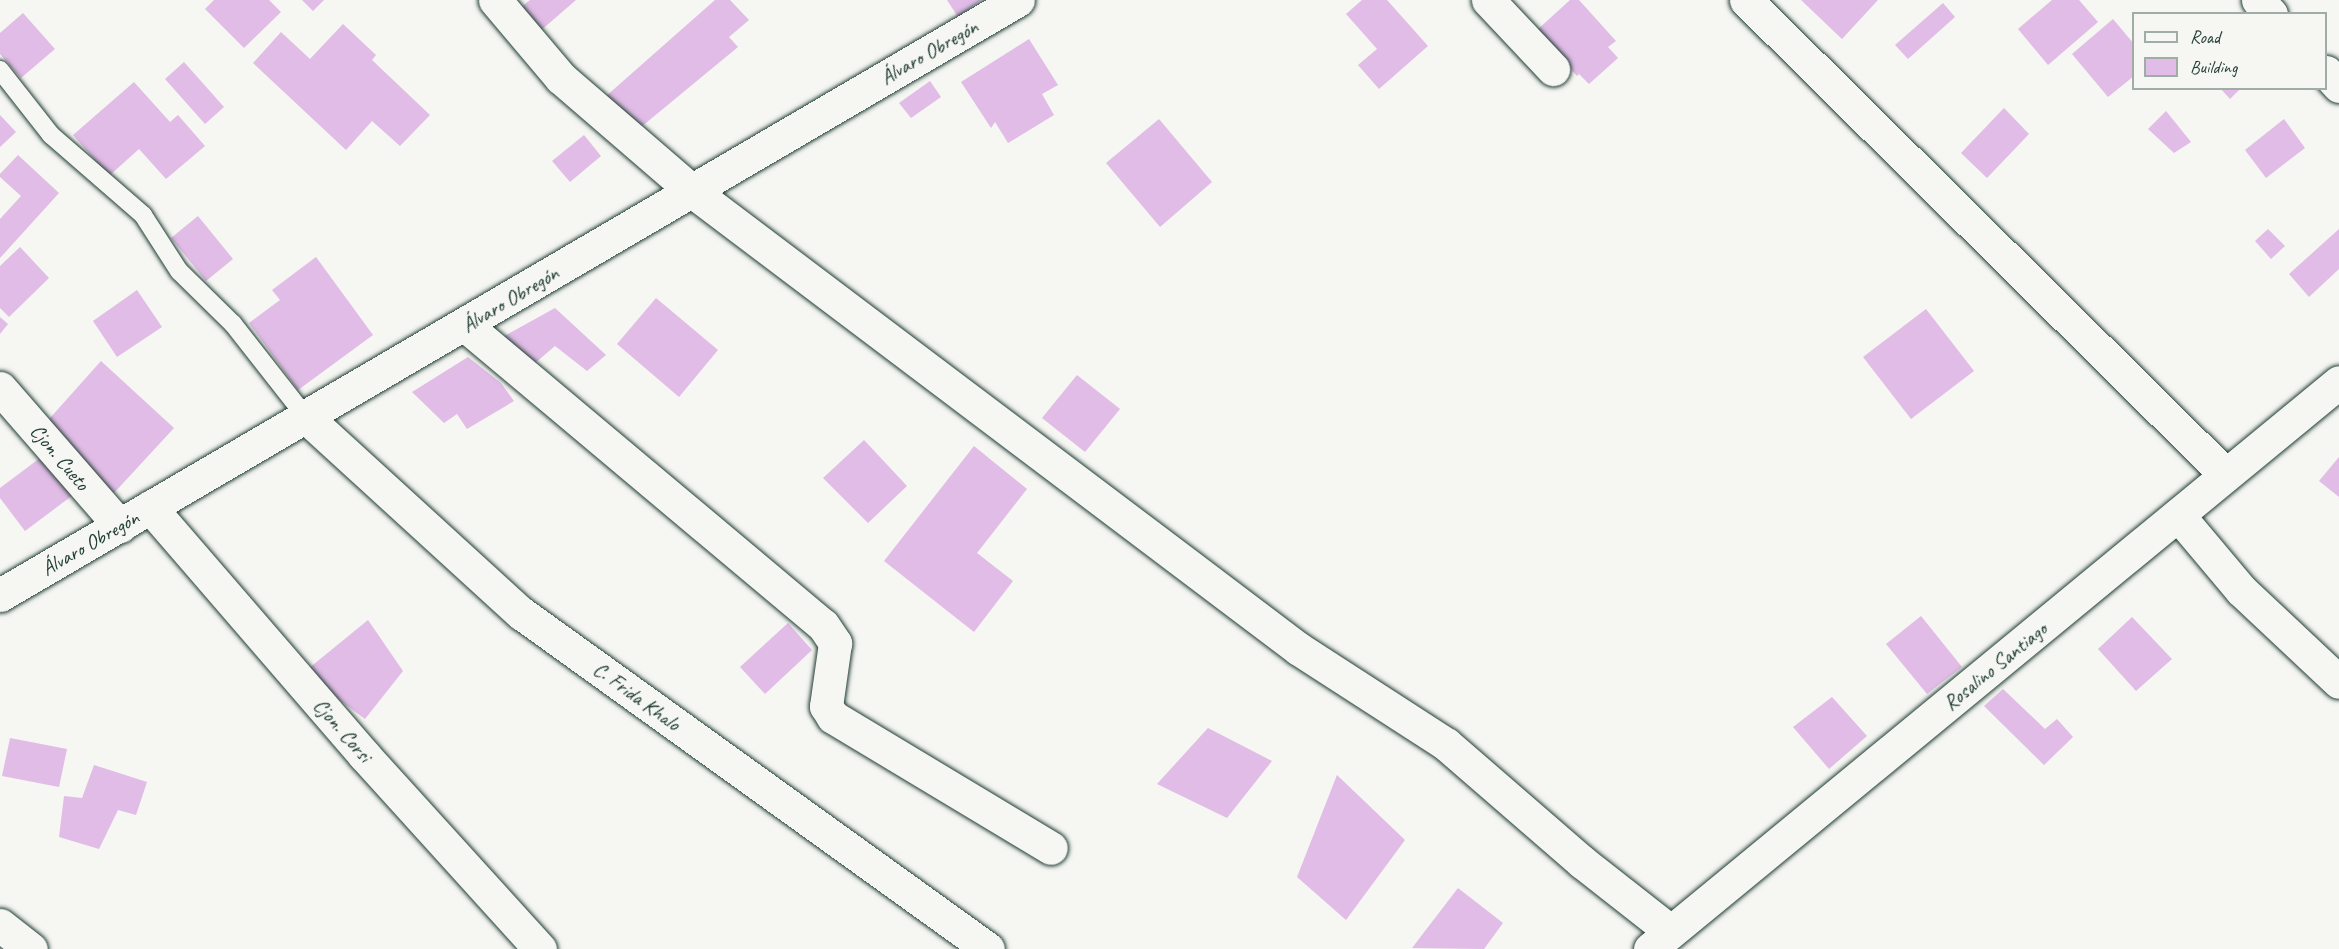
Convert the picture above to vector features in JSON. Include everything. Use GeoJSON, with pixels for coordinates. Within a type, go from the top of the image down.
{"type":"FeatureCollection","features":[{"type":"Feature","properties":{"kind":"street"},"geometry":{"type":"LineString","coordinates":[[495,0],[561,78],[692,191],[1299,649],[1446,744],[1582,862],[1660,940]]}},
{"type":"Feature","properties":{"kind":"street"},"geometry":{"type":"LineString","coordinates":[[1488,0],[1553,69]]}},
{"type":"Feature","properties":{"kind":"street"},"geometry":{"type":"LineString","coordinates":[[1746,0],[2226,475]]}},
{"type":"Feature","properties":{"kind":"street"},"geometry":{"type":"LineString","coordinates":[[2258,0],[2269,12]]}},
{"type":"Feature","properties":{"kind":"street","name":"Álvaro Obregón"},"geometry":{"type":"LineString","coordinates":[[0,595],[465,325],[1014,1]]}},
{"type":"Feature","properties":{"kind":"street"},"geometry":{"type":"LineString","coordinates":[[2327,74],[2339,86]]}},
{"type":"Feature","properties":{"kind":"street"},"geometry":{"type":"LineString","coordinates":[[465,325],[823,625],[835,643],[825,706],[832,717],[1051,848]]}},
{"type":"Feature","properties":{"kind":"street","name":"Rosalino Santiago"},"geometry":{"type":"LineString","coordinates":[[1660,940],[2339,382]]}},
{"type":"Feature","properties":{"kind":"street","name":"Cjon. Cueto"},"geometry":{"type":"LineString","coordinates":[[0,388],[120,526]]}},
{"type":"Feature","properties":{"kind":"street","name":"C. Frida Khalo"},"geometry":{"type":"LineString","coordinates":[[306,417],[521,613],[988,949]]}},
{"type":"Feature","properties":{"kind":"street","name":"Cjon. Corsi"},"geometry":{"type":"LineString","coordinates":[[150,507],[364,756],[540,949]]}},
{"type":"Feature","properties":{"kind":"street"},"geometry":{"type":"LineString","coordinates":[[2178,515],[2241,590],[2339,682]]}},
{"type":"Feature","properties":{"kind":"street"},"geometry":{"type":"LineString","coordinates":[[0,925],[31,949]]}},
{"type":"Feature","properties":{"kind":"lane"},"geometry":{"type":"LineString","coordinates":[[0,70],[51,135],[143,215],[179,271],[233,324],[306,417]]}},
{"type":"Feature","properties":{"kind":"building"},"geometry":{"type":"Polygon","coordinates":[[[214,0],[269,0],[281,12],[244,48],[205,9],[214,0]]]}},
{"type":"Feature","properties":{"kind":"building"},"geometry":{"type":"Polygon","coordinates":[[[302,0],[324,0],[313,11],[302,0]]]}},
{"type":"Feature","properties":{"kind":"building"},"geometry":{"type":"Polygon","coordinates":[[[530,0],[576,0],[539,32],[519,9],[530,0]]]}},
{"type":"Feature","properties":{"kind":"building"},"geometry":{"type":"Polygon","coordinates":[[[715,0],[730,0],[749,20],[729,37],[738,47],[635,132],[605,97],[715,0]]]}},
{"type":"Feature","properties":{"kind":"building"},"geometry":{"type":"Polygon","coordinates":[[[947,0],[981,0],[958,17],[947,0]]]}},
{"type":"Feature","properties":{"kind":"building"},"geometry":{"type":"Polygon","coordinates":[[[1362,0],[1387,0],[1428,46],[1379,89],[1358,65],[1377,49],[1346,14],[1362,0]]]}},
{"type":"Feature","properties":{"kind":"building"},"geometry":{"type":"Polygon","coordinates":[[[1570,0],[1579,0],[1616,41],[1608,47],[1618,58],[1589,84],[1579,74],[1577,76],[1536,31],[1570,0]]]}},
{"type":"Feature","properties":{"kind":"building"},"geometry":{"type":"Polygon","coordinates":[[[1801,0],[1878,0],[1842,39],[1801,0]]]}},
{"type":"Feature","properties":{"kind":"building"},"geometry":{"type":"Polygon","coordinates":[[[2052,0],[2079,0],[2098,22],[2048,65],[2018,29],[2052,0]]]}},
{"type":"Feature","properties":{"kind":"building"},"geometry":{"type":"Polygon","coordinates":[[[1943,3],[1955,17],[1908,59],[1895,45],[1943,3]]]}},
{"type":"Feature","properties":{"kind":"building"},"geometry":{"type":"Polygon","coordinates":[[[23,13],[55,49],[21,78],[0,54],[0,33],[23,13]]]}},
{"type":"Feature","properties":{"kind":"building"},"geometry":{"type":"Polygon","coordinates":[[[2113,19],[2132,42],[2132,78],[2108,97],[2072,54],[2113,19]]]}},
{"type":"Feature","properties":{"kind":"building"},"geometry":{"type":"Polygon","coordinates":[[[343,24],[376,55],[372,60],[430,115],[400,146],[372,121],[346,150],[253,63],[281,32],[310,59],[343,24]]]}},
{"type":"Feature","properties":{"kind":"building"},"geometry":{"type":"Polygon","coordinates":[[[1029,39],[1058,85],[1042,94],[1054,115],[1008,143],[995,122],[991,128],[961,82],[1029,39]]]}},
{"type":"Feature","properties":{"kind":"building"},"geometry":{"type":"Polygon","coordinates":[[[184,62],[224,107],[205,124],[165,79],[184,62]]]}},
{"type":"Feature","properties":{"kind":"building"},"geometry":{"type":"Polygon","coordinates":[[[930,81],[941,97],[911,118],[899,103],[930,81]]]}},
{"type":"Feature","properties":{"kind":"building"},"geometry":{"type":"Polygon","coordinates":[[[134,82],[170,122],[178,115],[205,146],[166,179],[139,149],[109,176],[73,135],[134,82]]]}},
{"type":"Feature","properties":{"kind":"building"},"geometry":{"type":"Polygon","coordinates":[[[2222,90],[2239,90],[2230,99],[2222,90]]]}},
{"type":"Feature","properties":{"kind":"building"},"geometry":{"type":"Polygon","coordinates":[[[2004,108],[2029,134],[1987,178],[1961,153],[2004,108]]]}},
{"type":"Feature","properties":{"kind":"building"},"geometry":{"type":"Polygon","coordinates":[[[2166,111],[2191,142],[2174,153],[2148,129],[2166,111]]]}},
{"type":"Feature","properties":{"kind":"building"},"geometry":{"type":"Polygon","coordinates":[[[0,115],[16,132],[0,147],[0,115]]]}},
{"type":"Feature","properties":{"kind":"building"},"geometry":{"type":"Polygon","coordinates":[[[1159,119],[1212,182],[1160,227],[1106,163],[1159,119]]]}},
{"type":"Feature","properties":{"kind":"building"},"geometry":{"type":"Polygon","coordinates":[[[2284,119],[2305,148],[2266,178],[2245,150],[2284,119]]]}},
{"type":"Feature","properties":{"kind":"building"},"geometry":{"type":"Polygon","coordinates":[[[584,135],[601,156],[570,182],[552,161],[584,135]]]}},
{"type":"Feature","properties":{"kind":"building"},"geometry":{"type":"Polygon","coordinates":[[[18,155],[59,193],[0,258],[0,219],[21,196],[0,177],[0,174],[18,155]]]}},
{"type":"Feature","properties":{"kind":"building"},"geometry":{"type":"Polygon","coordinates":[[[198,216],[233,259],[206,281],[171,238],[198,216]]]}},
{"type":"Feature","properties":{"kind":"building"},"geometry":{"type":"Polygon","coordinates":[[[2268,229],[2285,246],[2271,259],[2255,241],[2268,229]]]}},
{"type":"Feature","properties":{"kind":"building"},"geometry":{"type":"Polygon","coordinates":[[[2339,229],[2339,269],[2309,297],[2289,274],[2339,229]]]}},
{"type":"Feature","properties":{"kind":"building"},"geometry":{"type":"Polygon","coordinates":[[[20,247],[49,278],[9,317],[0,308],[0,266],[20,247]]]}},
{"type":"Feature","properties":{"kind":"building"},"geometry":{"type":"Polygon","coordinates":[[[316,257],[373,335],[298,390],[249,323],[280,300],[272,290],[316,257]]]}},
{"type":"Feature","properties":{"kind":"building"},"geometry":{"type":"Polygon","coordinates":[[[137,290],[162,327],[117,357],[93,321],[137,290]]]}},
{"type":"Feature","properties":{"kind":"building"},"geometry":{"type":"Polygon","coordinates":[[[656,298],[718,350],[679,397],[617,344],[656,298]]]}},
{"type":"Feature","properties":{"kind":"building"},"geometry":{"type":"Polygon","coordinates":[[[555,308],[606,355],[587,371],[555,346],[528,369],[499,339],[555,308]]]}},
{"type":"Feature","properties":{"kind":"building"},"geometry":{"type":"Polygon","coordinates":[[[1926,309],[1974,371],[1911,419],[1863,357],[1926,309]]]}},
{"type":"Feature","properties":{"kind":"building"},"geometry":{"type":"Polygon","coordinates":[[[0,317],[8,324],[0,334],[0,317]]]}},
{"type":"Feature","properties":{"kind":"building"},"geometry":{"type":"Polygon","coordinates":[[[468,357],[501,383],[514,401],[467,429],[457,414],[444,423],[412,392],[468,357]]]}},
{"type":"Feature","properties":{"kind":"building"},"geometry":{"type":"Polygon","coordinates":[[[101,361],[174,428],[114,493],[42,427],[101,361]]]}},
{"type":"Feature","properties":{"kind":"building"},"geometry":{"type":"Polygon","coordinates":[[[1077,375],[1120,409],[1085,452],[1042,418],[1077,375]]]}},
{"type":"Feature","properties":{"kind":"building"},"geometry":{"type":"Polygon","coordinates":[[[864,440],[907,486],[868,523],[823,478],[864,440]]]}},
{"type":"Feature","properties":{"kind":"building"},"geometry":{"type":"Polygon","coordinates":[[[974,446],[1027,489],[977,553],[1013,581],[974,632],[884,561],[974,446]]]}},
{"type":"Feature","properties":{"kind":"building"},"geometry":{"type":"Polygon","coordinates":[[[44,455],[73,495],[25,531],[0,498],[0,488],[44,455]]]}},
{"type":"Feature","properties":{"kind":"building"},"geometry":{"type":"Polygon","coordinates":[[[2339,457],[2339,497],[2319,481],[2339,457]]]}},
{"type":"Feature","properties":{"kind":"building"},"geometry":{"type":"Polygon","coordinates":[[[1921,616],[1962,667],[1927,694],[1886,644],[1921,616]]]}},
{"type":"Feature","properties":{"kind":"building"},"geometry":{"type":"Polygon","coordinates":[[[2132,617],[2172,659],[2136,691],[2098,649],[2132,617]]]}},
{"type":"Feature","properties":{"kind":"building"},"geometry":{"type":"Polygon","coordinates":[[[368,620],[403,671],[365,719],[303,673],[368,620]]]}},
{"type":"Feature","properties":{"kind":"building"},"geometry":{"type":"Polygon","coordinates":[[[788,623],[812,650],[765,694],[740,667],[788,623]]]}},
{"type":"Feature","properties":{"kind":"building"},"geometry":{"type":"Polygon","coordinates":[[[2003,689],[2045,729],[2057,719],[2073,737],[2044,765],[1984,706],[2003,689]]]}},
{"type":"Feature","properties":{"kind":"building"},"geometry":{"type":"Polygon","coordinates":[[[1832,697],[1867,736],[1829,769],[1793,727],[1832,697]]]}},
{"type":"Feature","properties":{"kind":"building"},"geometry":{"type":"Polygon","coordinates":[[[1208,728],[1272,761],[1227,818],[1157,784],[1208,728]]]}},
{"type":"Feature","properties":{"kind":"building"},"geometry":{"type":"Polygon","coordinates":[[[10,738],[67,749],[59,787],[2,776],[10,738]]]}},
{"type":"Feature","properties":{"kind":"building"},"geometry":{"type":"Polygon","coordinates":[[[94,765],[147,782],[136,815],[118,810],[99,849],[59,837],[64,796],[82,798],[94,765]]]}},
{"type":"Feature","properties":{"kind":"building"},"geometry":{"type":"Polygon","coordinates":[[[1337,775],[1405,840],[1346,920],[1297,877],[1337,775]]]}},
{"type":"Feature","properties":{"kind":"building"},"geometry":{"type":"Polygon","coordinates":[[[1458,888],[1503,923],[1484,949],[1412,948],[1458,888]]]}}]}
